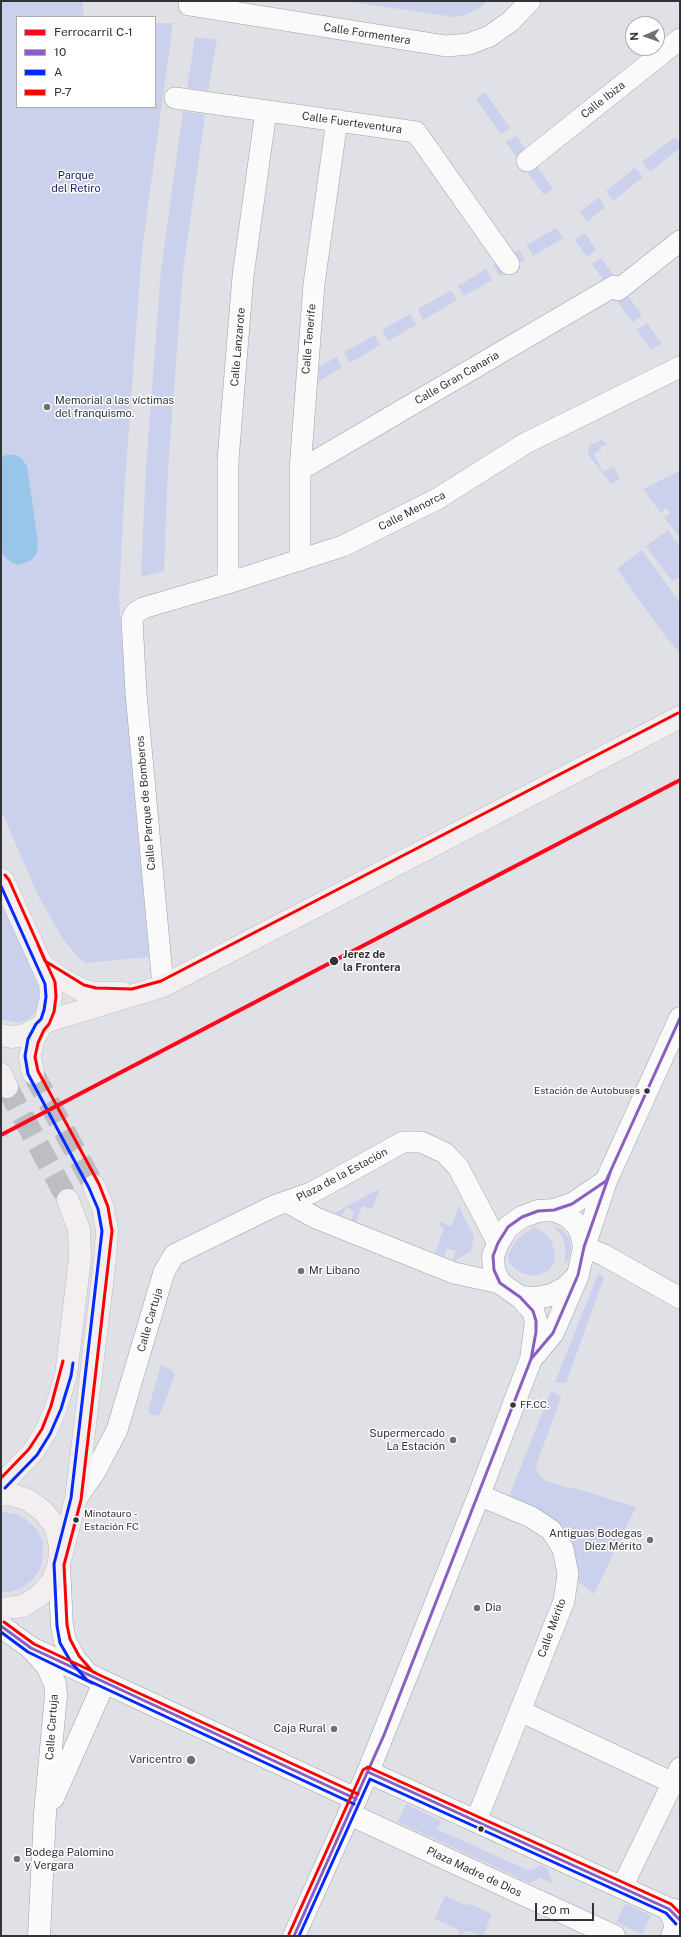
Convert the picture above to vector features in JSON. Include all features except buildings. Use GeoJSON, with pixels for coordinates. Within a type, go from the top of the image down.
{"type":"FeatureCollection","features":[{"type":"Feature","properties":{"kind":"main road"},"geometry":{"type":"LineString","coordinates":[[1,1035],[12,1037],[25,1035],[42,1024],[133,994],[163,986],[680,717]]}},
{"type":"Feature","properties":{"kind":"main road"},"geometry":{"type":"LineString","coordinates":[[2,878],[50,983],[51,997],[42,1024],[33,1041],[31,1053],[33,1073]]}},
{"type":"Feature","properties":{"kind":"main road"},"geometry":{"type":"LineString","coordinates":[[41,964],[62,979],[82,990],[133,994]]}},
{"type":"Feature","properties":{"kind":"main road","name":"Calle Cartuja"},"geometry":{"type":"LineString","coordinates":[[59,1564],[76,1499],[107,1231],[103,1208],[94,1186]]}},
{"type":"Feature","properties":{"kind":"main road"},"geometry":{"type":"LineString","coordinates":[[1,1485],[32,1452],[46,1431],[56,1408],[66,1374],[80,1258],[79,1230],[68,1200]]}},
{"type":"Feature","properties":{"kind":"main road"},"geometry":{"type":"LineString","coordinates":[[1,1495],[9,1494],[28,1500],[43,1511],[55,1526],[60,1545],[59,1564],[52,1582],[39,1596],[23,1606],[1,1609]]}},
{"type":"Feature","properties":{"kind":"street","name":"Calle Formentera"},"geometry":{"type":"LineString","coordinates":[[189,3],[446,46],[469,44],[490,36],[511,22],[530,1]]}},
{"type":"Feature","properties":{"kind":"street","name":"Calle Ibiza"},"geometry":{"type":"LineString","coordinates":[[527,161],[680,39]]}},
{"type":"Feature","properties":{"kind":"street","name":"Calle Fuerteventura"},"geometry":{"type":"LineString","coordinates":[[175,98],[416,132],[509,264]]}},
{"type":"Feature","properties":{"kind":"street","name":"Calle Lanzarote"},"geometry":{"type":"LineString","coordinates":[[228,583],[230,445],[244,276],[266,111]]}},
{"type":"Feature","properties":{"kind":"street","name":"Calle Tenerife"},"geometry":{"type":"LineString","coordinates":[[300,560],[300,470],[314,284],[337,120]]}},
{"type":"Feature","properties":{"kind":"street","name":"Calle Gran Canaria"},"geometry":{"type":"LineString","coordinates":[[300,470],[616,288],[680,241]]}},
{"type":"Feature","properties":{"kind":"street","name":"Calle Menorca"},"geometry":{"type":"LineString","coordinates":[[132,620],[135,612],[143,608],[228,583],[343,546],[437,499],[526,443],[680,367]]}},
{"type":"Feature","properties":{"kind":"street","name":"Calle Parque de Bomberos"},"geometry":{"type":"LineString","coordinates":[[132,620],[136,701],[163,986]]}},
{"type":"Feature","properties":{"kind":"street"},"geometry":{"type":"LineString","coordinates":[[531,1359],[553,1333],[578,1275],[584,1247],[606,1181],[680,1019]]}},
{"type":"Feature","properties":{"kind":"street","name":"Plaza de la Estación"},"geometry":{"type":"LineString","coordinates":[[287,1202],[311,1193],[403,1142],[421,1142],[445,1153],[458,1167],[498,1243]]}},
{"type":"Feature","properties":{"kind":"street"},"geometry":{"type":"LineString","coordinates":[[294,1936],[384,1735],[531,1359],[536,1332],[536,1321],[532,1311],[520,1297],[500,1283],[494,1270],[494,1256],[498,1243],[508,1227],[522,1217],[538,1210],[554,1210],[572,1204],[606,1181]]}},
{"type":"Feature","properties":{"kind":"street","name":"Calle Cartuja"},"geometry":{"type":"LineString","coordinates":[[76,1499],[95,1472],[117,1430],[164,1272],[174,1255],[274,1206],[287,1202]]}},
{"type":"Feature","properties":{"kind":"street","name":"Plaza de la Estación"},"geometry":{"type":"LineString","coordinates":[[287,1202],[316,1218],[454,1273],[500,1283]]}},
{"type":"Feature","properties":{"kind":"street"},"geometry":{"type":"LineString","coordinates":[[554,1210],[567,1216],[576,1224],[581,1233],[584,1247]]}},
{"type":"Feature","properties":{"kind":"street"},"geometry":{"type":"LineString","coordinates":[[584,1247],[604,1255],[680,1298]]}},
{"type":"Feature","properties":{"kind":"street"},"geometry":{"type":"LineString","coordinates":[[520,1297],[536,1298],[551,1295],[565,1288],[578,1275]]}},
{"type":"Feature","properties":{"kind":"street","name":"Calle Mérito"},"geometry":{"type":"LineString","coordinates":[[476,1821],[564,1601],[568,1574],[563,1549],[551,1530],[531,1517],[479,1495]]}},
{"type":"Feature","properties":{"kind":"street","name":"Calle Cartuja"},"geometry":{"type":"LineString","coordinates":[[46,1814],[97,1679],[75,1659],[65,1640],[62,1626],[59,1564]]}},
{"type":"Feature","properties":{"kind":"street"},"geometry":{"type":"LineString","coordinates":[[1,1626],[31,1648]]}},
{"type":"Feature","properties":{"kind":"street","name":"Calle Cartuja"},"geometry":{"type":"LineString","coordinates":[[31,1648],[47,1666],[55,1684],[56,1695],[46,1814],[39,1936]]}},
{"type":"Feature","properties":{"kind":"street","name":"Plaza Madre de Dios"},"geometry":{"type":"LineString","coordinates":[[31,1648],[97,1679],[614,1936]]}},
{"type":"Feature","properties":{"kind":"street"},"geometry":{"type":"LineString","coordinates":[[520,1711],[676,1776],[622,1887]]}},
{"type":"Feature","properties":{"kind":"street"},"geometry":{"type":"LineString","coordinates":[[368,1772],[676,1913],[676,1926],[672,1936]]}},
{"type":"Feature","properties":{"kind":"green space","name":"Parque del Retiro"},"geometry":{"type":"Polygon","coordinates":[[[1,1],[82,1],[84,16],[16,16],[16,108],[156,108],[156,23],[173,23],[142,250],[125,481],[119,598],[131,758],[149,957],[86,963],[77,956],[63,939],[38,895],[1,810],[1,1]]]}},
{"type":"Feature","properties":{"kind":"green space"},"geometry":{"type":"Polygon","coordinates":[[[345,1],[488,1],[481,7],[465,15],[454,17],[345,1]]]}},
{"type":"Feature","properties":{"kind":"green space"},"geometry":{"type":"Polygon","coordinates":[[[195,37],[217,40],[208,91],[187,88],[195,37]]]}},
{"type":"Feature","properties":{"kind":"green space"},"geometry":{"type":"Polygon","coordinates":[[[485,92],[510,128],[501,134],[476,99],[485,92]]]}},
{"type":"Feature","properties":{"kind":"green space"},"geometry":{"type":"Polygon","coordinates":[[[183,111],[205,115],[183,271],[168,468],[164,571],[141,577],[146,467],[161,270],[183,111]]]}},
{"type":"Feature","properties":{"kind":"green space"},"geometry":{"type":"Polygon","coordinates":[[[516,136],[529,154],[519,161],[506,142],[516,136]]]}},
{"type":"Feature","properties":{"kind":"green space"},"geometry":{"type":"Polygon","coordinates":[[[675,137],[680,144],[680,148],[650,172],[642,162],[675,137]]]}},
{"type":"Feature","properties":{"kind":"green space"},"geometry":{"type":"Polygon","coordinates":[[[534,162],[553,189],[544,195],[525,169],[534,162]]]}},
{"type":"Feature","properties":{"kind":"green space"},"geometry":{"type":"Polygon","coordinates":[[[635,168],[643,177],[613,201],[606,191],[635,168]]]}},
{"type":"Feature","properties":{"kind":"green space"},"geometry":{"type":"Polygon","coordinates":[[[599,197],[605,207],[587,222],[580,212],[599,197]]]}},
{"type":"Feature","properties":{"kind":"green space"},"geometry":{"type":"Polygon","coordinates":[[[556,228],[563,238],[533,256],[527,245],[556,228]]]}},
{"type":"Feature","properties":{"kind":"green space"},"geometry":{"type":"Polygon","coordinates":[[[585,233],[596,250],[587,257],[575,240],[585,233]]]}},
{"type":"Feature","properties":{"kind":"green space"},"geometry":{"type":"Polygon","coordinates":[[[519,250],[525,260],[500,276],[493,265],[519,250]]]}},
{"type":"Feature","properties":{"kind":"green space"},"geometry":{"type":"Polygon","coordinates":[[[601,258],[619,282],[609,288],[592,264],[601,258]]]}},
{"type":"Feature","properties":{"kind":"green space"},"geometry":{"type":"Polygon","coordinates":[[[486,269],[492,280],[464,296],[458,286],[486,269]]]}},
{"type":"Feature","properties":{"kind":"green space"},"geometry":{"type":"Polygon","coordinates":[[[623,289],[642,315],[633,322],[613,296],[623,289]]]}},
{"type":"Feature","properties":{"kind":"green space"},"geometry":{"type":"Polygon","coordinates":[[[451,290],[457,300],[423,320],[418,309],[451,290]]]}},
{"type":"Feature","properties":{"kind":"green space"},"geometry":{"type":"Polygon","coordinates":[[[410,314],[416,325],[388,341],[382,330],[410,314]]]}},
{"type":"Feature","properties":{"kind":"green space"},"geometry":{"type":"Polygon","coordinates":[[[647,323],[662,344],[651,349],[637,330],[647,323]]]}},
{"type":"Feature","properties":{"kind":"green space"},"geometry":{"type":"Polygon","coordinates":[[[375,335],[380,345],[350,363],[344,352],[375,335]]]}},
{"type":"Feature","properties":{"kind":"green space"},"geometry":{"type":"Polygon","coordinates":[[[337,357],[342,367],[318,382],[319,367],[337,357]]]}},
{"type":"Feature","properties":{"kind":"green space"},"geometry":{"type":"Polygon","coordinates":[[[603,439],[606,445],[600,447],[601,450],[594,454],[603,472],[614,467],[620,479],[611,484],[588,454],[589,446],[603,439]]]}},
{"type":"Feature","properties":{"kind":"green space"},"geometry":{"type":"Polygon","coordinates":[[[680,471],[680,538],[664,517],[670,513],[666,508],[661,513],[643,489],[680,471]]]}},
{"type":"Feature","properties":{"kind":"green space"},"geometry":{"type":"Polygon","coordinates":[[[668,530],[680,547],[680,577],[672,581],[646,546],[668,530]]]}},
{"type":"Feature","properties":{"kind":"green space"},"geometry":{"type":"Polygon","coordinates":[[[642,550],[680,603],[680,653],[668,640],[617,569],[642,550]]]}},
{"type":"Feature","properties":{"kind":"green space"},"geometry":{"type":"Polygon","coordinates":[[[1,897],[42,993],[37,1011],[28,1019],[17,1023],[1,1019],[1,897]]]}},
{"type":"Feature","properties":{"kind":"green space"},"geometry":{"type":"Polygon","coordinates":[[[379,1190],[372,1209],[362,1206],[356,1222],[351,1220],[354,1211],[346,1207],[342,1216],[334,1213],[379,1190]]]}},
{"type":"Feature","properties":{"kind":"green space"},"geometry":{"type":"Polygon","coordinates":[[[459,1207],[474,1237],[471,1251],[455,1261],[453,1260],[456,1251],[447,1248],[444,1257],[435,1253],[444,1228],[439,1226],[440,1222],[451,1226],[459,1207]]]}},
{"type":"Feature","properties":{"kind":"green space"},"geometry":{"type":"Polygon","coordinates":[[[552,1225],[563,1230],[570,1241],[570,1255],[565,1264],[565,1245],[562,1236],[552,1225]]]}},
{"type":"Feature","properties":{"kind":"green space"},"geometry":{"type":"Polygon","coordinates":[[[534,1227],[545,1233],[552,1242],[555,1256],[554,1262],[548,1271],[534,1276],[521,1273],[514,1268],[509,1262],[508,1255],[516,1240],[534,1227]]]}},
{"type":"Feature","properties":{"kind":"green space"},"geometry":{"type":"Polygon","coordinates":[[[598,1274],[604,1277],[566,1383],[555,1382],[598,1274]]]}},
{"type":"Feature","properties":{"kind":"green space"},"geometry":{"type":"Polygon","coordinates":[[[161,1365],[172,1370],[175,1375],[160,1414],[155,1416],[150,1414],[148,1410],[161,1365]]]}},
{"type":"Feature","properties":{"kind":"green space"},"geometry":{"type":"Polygon","coordinates":[[[551,1391],[561,1397],[537,1463],[536,1467],[539,1475],[546,1481],[636,1507],[594,1594],[576,1580],[575,1567],[508,1499],[551,1391]]]}},
{"type":"Feature","properties":{"kind":"green space"},"geometry":{"type":"Polygon","coordinates":[[[1,1512],[17,1514],[28,1521],[37,1530],[43,1543],[43,1556],[40,1569],[32,1580],[22,1588],[9,1592],[1,1592],[1,1512]]]}},
{"type":"Feature","properties":{"kind":"green space"},"geometry":{"type":"Polygon","coordinates":[[[406,1804],[441,1821],[437,1829],[527,1870],[534,1869],[540,1865],[548,1869],[552,1883],[540,1878],[530,1883],[398,1822],[406,1804]]]}},
{"type":"Feature","properties":{"kind":"green space"},"geometry":{"type":"Polygon","coordinates":[[[445,1896],[467,1906],[468,1903],[492,1914],[483,1936],[468,1931],[459,1935],[457,1929],[435,1919],[445,1896]]]}},
{"type":"Feature","properties":{"kind":"green space"},"geometry":{"type":"Polygon","coordinates":[[[625,1904],[651,1915],[642,1934],[616,1922],[625,1904]]]}},
{"type":"Feature","properties":{"kind":"shaded area"},"geometry":{"type":"Polygon","coordinates":[[[7,455],[20,457],[27,466],[38,543],[36,555],[30,561],[19,565],[12,563],[3,554],[1,542],[1,457],[7,455]]]}},
{"type":"Feature","properties":{"kind":"tunnel"},"geometry":{"type":"LineString","coordinates":[[33,1073],[94,1186]]}},
{"type":"Feature","properties":{"kind":"tunnel"},"geometry":{"type":"LineString","coordinates":[[7,1087],[68,1200]]}},
{"type":"Feature","properties":{"kind":"rail line","name":"C-1"},"geometry":{"type":"LineString","coordinates":[[1,1135],[680,780]]}},
{"type":"Feature","properties":{"kind":"transit line","name":"P-7"},"geometry":{"type":"LineString","coordinates":[[38,945],[45,961],[84,985],[96,988],[132,989],[161,981],[678,713]]}},
{"type":"Feature","properties":{"kind":"transit line","name":"P-7"},"geometry":{"type":"LineString","coordinates":[[5,875],[9,880],[55,982],[56,997],[54,1012],[38,1043],[35,1057],[38,1071],[99,1184],[108,1207],[112,1231],[81,1500],[64,1565],[67,1625],[70,1639],[79,1656],[93,1672],[358,1794]]}},
{"type":"Feature","properties":{"kind":"transit line","name":"A"},"geometry":{"type":"LineString","coordinates":[[1,886],[45,984],[46,997],[44,1010],[41,1019],[36,1024],[28,1039],[25,1056],[28,1074],[89,1188],[98,1209],[102,1231],[71,1498],[54,1564],[57,1626],[60,1643],[71,1662],[87,1680],[354,1804]]}},
{"type":"Feature","properties":{"kind":"transit line","name":"10"},"geometry":{"type":"LineString","coordinates":[[294,1936],[384,1735],[531,1359],[536,1332],[536,1321],[533,1311],[520,1297],[500,1283],[494,1270],[493,1256],[498,1243],[508,1227],[522,1217],[538,1211],[554,1210],[572,1204],[606,1181],[680,1018]]}},
{"type":"Feature","properties":{"kind":"transit line","name":"10"},"geometry":{"type":"LineString","coordinates":[[531,1359],[553,1333],[578,1275],[584,1247],[611,1170]]}},
{"type":"Feature","properties":{"kind":"transit line","name":"P-7"},"geometry":{"type":"LineString","coordinates":[[1,1478],[29,1449],[42,1429],[51,1406],[63,1361]]}},
{"type":"Feature","properties":{"kind":"transit line","name":"A"},"geometry":{"type":"LineString","coordinates":[[5,1488],[37,1455],[50,1434],[61,1409],[71,1376],[73,1363]]}},
{"type":"Feature","properties":{"kind":"transit line","name":"P-7"},"geometry":{"type":"LineString","coordinates":[[4,1622],[34,1644],[96,1673]]}},
{"type":"Feature","properties":{"kind":"transit line","name":"10"},"geometry":{"type":"LineString","coordinates":[[1,1626],[31,1648],[356,1799]]}},
{"type":"Feature","properties":{"kind":"transit line","name":"A"},"geometry":{"type":"LineString","coordinates":[[1,1632],[28,1652],[92,1683]]}},
{"type":"Feature","properties":{"kind":"transit line","name":"P-7"},"geometry":{"type":"LineString","coordinates":[[289,1934],[363,1770],[368,1767],[671,1904],[680,1913]]}},
{"type":"Feature","properties":{"kind":"transit line","name":"10"},"geometry":{"type":"LineString","coordinates":[[368,1772],[669,1909],[680,1920]]}},
{"type":"Feature","properties":{"kind":"transit line","name":"A"},"geometry":{"type":"LineString","coordinates":[[299,1936],[370,1779],[666,1913],[676,1924]]}},
{"type":"Feature","properties":{"kind":"place","name":"Memorial a las víctimas del franquismo."},"geometry":{"type":"Point","coordinates":[47,407]}},
{"type":"Feature","properties":{"kind":"place","name":"Jerez de la Frontera"},"geometry":{"type":"Point","coordinates":[334,961]}},
{"type":"Feature","properties":{"kind":"place","name":"Estación de Autobuses"},"geometry":{"type":"Point","coordinates":[647,1091]}},
{"type":"Feature","properties":{"kind":"place","name":"Mr Libano"},"geometry":{"type":"Point","coordinates":[301,1271]}},
{"type":"Feature","properties":{"kind":"place","name":"FF.CC."},"geometry":{"type":"Point","coordinates":[513,1405]}},
{"type":"Feature","properties":{"kind":"place","name":"Supermercado La Estación"},"geometry":{"type":"Point","coordinates":[453,1440]}},
{"type":"Feature","properties":{"kind":"place","name":"Minotauro - Estación FC"},"geometry":{"type":"Point","coordinates":[76,1520]}},
{"type":"Feature","properties":{"kind":"place","name":"Antiguas Bodegas Díez Mérito"},"geometry":{"type":"Point","coordinates":[650,1540]}},
{"type":"Feature","properties":{"kind":"place","name":"Dia"},"geometry":{"type":"Point","coordinates":[477,1608]}},
{"type":"Feature","properties":{"kind":"place","name":"Caja Rural"},"geometry":{"type":"Point","coordinates":[334,1729]}},
{"type":"Feature","properties":{"kind":"place","name":"Varicentro"},"geometry":{"type":"Point","coordinates":[191,1760]}},
{"type":"Feature","properties":{"kind":"place","name":"Bodega Palomino y Vergara"},"geometry":{"type":"Point","coordinates":[17,1859]}}]}
